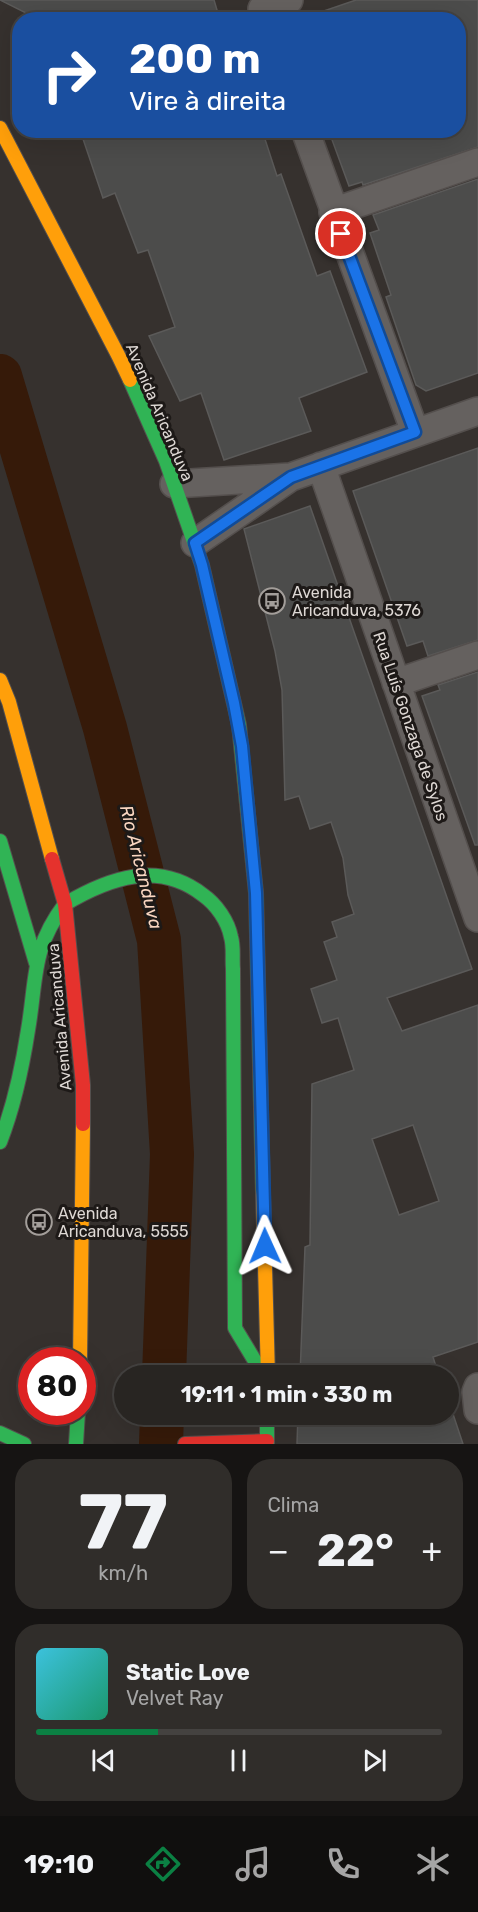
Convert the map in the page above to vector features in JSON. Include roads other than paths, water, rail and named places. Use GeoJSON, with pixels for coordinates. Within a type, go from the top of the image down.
{"type":"FeatureCollection","features":[{"type":"Feature","properties":{"kind":"main road","name":"Avenida Aricanduva"},"geometry":{"type":"LineString","coordinates":[[0,128],[118,355],[166,461],[202,565],[239,725],[256,893],[266,1365]]}},
{"type":"Feature","properties":{"kind":"main road","name":"Avenida Aricanduva"},"geometry":{"type":"LineString","coordinates":[[0,680],[9,702],[65,904],[83,1085],[80,1347]]}},
{"type":"Feature","properties":{"kind":"main road"},"geometry":{"type":"LineString","coordinates":[[0,841],[36,963]]}},
{"type":"Feature","properties":{"kind":"main road"},"geometry":{"type":"LineString","coordinates":[[0,1142],[19,1079],[29,1024],[36,963],[43,936],[52,919],[65,904],[86,891],[125,878],[147,875],[177,879],[202,891],[220,910],[231,934],[235,1328],[259,1365]]}},
{"type":"Feature","properties":{"kind":"main road"},"geometry":{"type":"LineString","coordinates":[[76,1444],[77,1425]]}},
{"type":"Feature","properties":{"kind":"main road"},"geometry":{"type":"LineString","coordinates":[[185,1444],[267,1443],[267,1425]]}},
{"type":"Feature","properties":{"kind":"main road"},"geometry":{"type":"LineString","coordinates":[[0,1432],[24,1444]]}},
{"type":"Feature","properties":{"kind":"street"},"geometry":{"type":"LineString","coordinates":[[263,10],[289,0]]}},
{"type":"Feature","properties":{"kind":"street"},"geometry":{"type":"LineString","coordinates":[[308,138],[415,432]]}},
{"type":"Feature","properties":{"kind":"street"},"geometry":{"type":"LineString","coordinates":[[333,212],[478,162]]}},
{"type":"Feature","properties":{"kind":"street"},"geometry":{"type":"LineString","coordinates":[[195,543],[291,477],[478,411]]}},
{"type":"Feature","properties":{"kind":"street","name":"Rua Luís Gonzaga de Sylos"},"geometry":{"type":"LineString","coordinates":[[321,466],[478,918]]}},
{"type":"Feature","properties":{"kind":"street"},"geometry":{"type":"LineString","coordinates":[[174,484],[291,477]]}},
{"type":"Feature","properties":{"kind":"street"},"geometry":{"type":"LineString","coordinates":[[396,683],[478,655]]}},
{"type":"Feature","properties":{"kind":"street"},"geometry":{"type":"LineString","coordinates":[[478,1388],[476,1392],[478,1410]]}},
{"type":"Feature","properties":{"kind":"waterway","name":"Rio Aricanduva"},"geometry":{"type":"LineString","coordinates":[[0,376],[105,728],[159,940],[172,1154],[164,1365]]}},
{"type":"Feature","properties":{"kind":"waterway","name":"Rio Aricanduva"},"geometry":{"type":"LineString","coordinates":[[161,1444],[162,1425]]}},
{"type":"Feature","properties":{"kind":"place","name":"Avenida Aricanduva, 5376"},"geometry":{"type":"Point","coordinates":[272,601]}},
{"type":"Feature","properties":{"kind":"place","name":"Avenida Aricanduva, 5555"},"geometry":{"type":"Point","coordinates":[39,1222]}}]}
